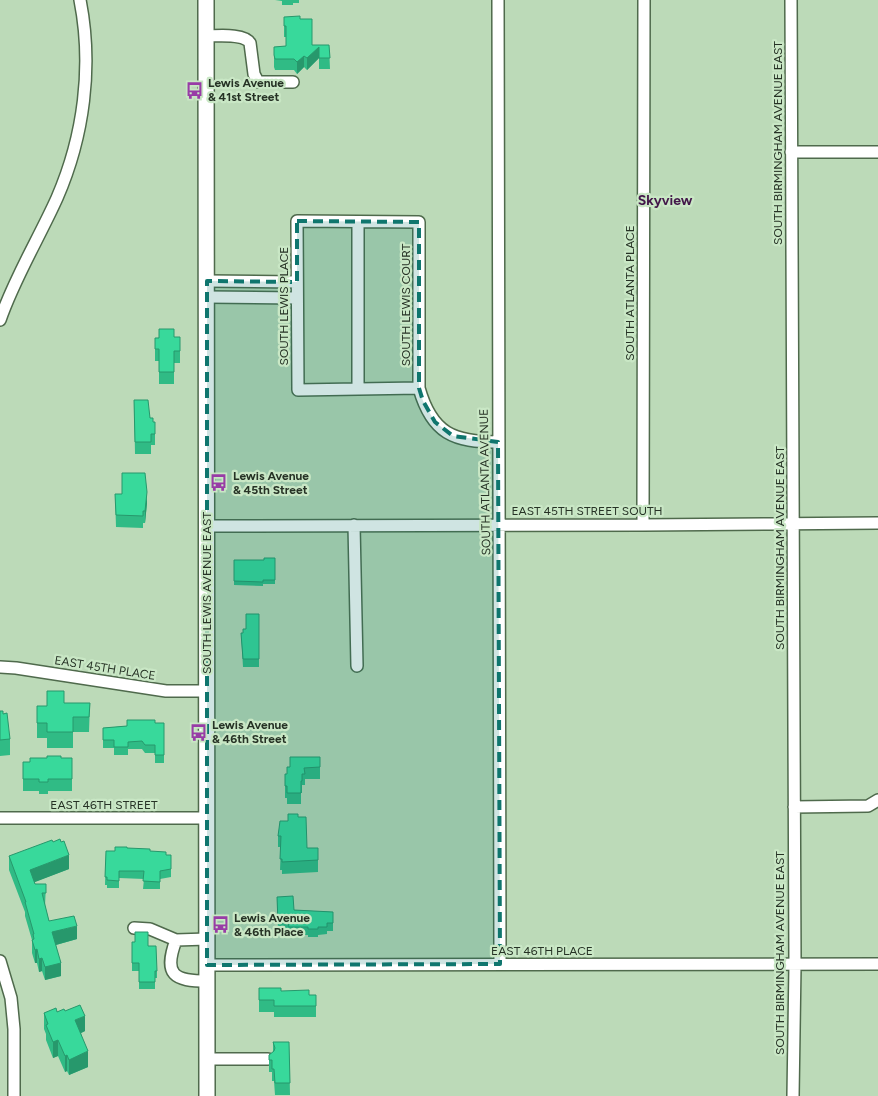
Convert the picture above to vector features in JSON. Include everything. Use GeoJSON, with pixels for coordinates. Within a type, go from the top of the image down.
{"type":"FeatureCollection","features":[{"type":"Feature","properties":{"kind":"main road","name":"SOUTH LEWIS AVENUE EAST"},"geometry":{"type":"LineString","coordinates":[[206,0],[207,1096]]}},
{"type":"Feature","properties":{"kind":"street"},"geometry":{"type":"LineString","coordinates":[[0,319],[57,198],[70,164],[79,131],[84,97],[86,57],[84,22],[80,0]]}},
{"type":"Feature","properties":{"kind":"street","name":"SOUTH ATLANTA AVENUE"},"geometry":{"type":"LineString","coordinates":[[498,0],[500,964]]}},
{"type":"Feature","properties":{"kind":"street","name":"SOUTH ATLANTA PLACE"},"geometry":{"type":"LineString","coordinates":[[643,525],[644,0]]}},
{"type":"Feature","properties":{"kind":"street","name":"SOUTH BIRMINGHAM AVENUE EAST"},"geometry":{"type":"LineString","coordinates":[[791,0],[794,524],[794,1096]]}},
{"type":"Feature","properties":{"kind":"street"},"geometry":{"type":"LineString","coordinates":[[206,36],[242,37],[248,39],[254,74],[258,82],[293,82]]}},
{"type":"Feature","properties":{"kind":"street"},"geometry":{"type":"LineString","coordinates":[[791,152],[878,152]]}},
{"type":"Feature","properties":{"kind":"street","name":"SOUTH LEWIS PLACE"},"geometry":{"type":"LineString","coordinates":[[358,222],[297,221],[298,390],[358,389]]}},
{"type":"Feature","properties":{"kind":"street"},"geometry":{"type":"LineString","coordinates":[[358,222],[358,389],[420,388]]}},
{"type":"Feature","properties":{"kind":"street","name":"SOUTH LEWIS COURT"},"geometry":{"type":"LineString","coordinates":[[358,222],[419,222],[420,388],[428,412],[440,427],[453,436],[468,441],[498,442]]}},
{"type":"Feature","properties":{"kind":"street"},"geometry":{"type":"LineString","coordinates":[[207,282],[297,282]]}},
{"type":"Feature","properties":{"kind":"street"},"geometry":{"type":"LineString","coordinates":[[254,282],[254,298]]}},
{"type":"Feature","properties":{"kind":"street"},"geometry":{"type":"LineString","coordinates":[[207,298],[297,298]]}},
{"type":"Feature","properties":{"kind":"street","name":"EAST 45TH STREET SOUTH"},"geometry":{"type":"LineString","coordinates":[[206,526],[878,523]]}},
{"type":"Feature","properties":{"kind":"street"},"geometry":{"type":"LineString","coordinates":[[354,525],[357,666]]}},
{"type":"Feature","properties":{"kind":"street","name":"EAST 45TH PLACE"},"geometry":{"type":"LineString","coordinates":[[0,667],[166,691],[207,691]]}},
{"type":"Feature","properties":{"kind":"street"},"geometry":{"type":"LineString","coordinates":[[794,807],[868,806],[878,800]]}},
{"type":"Feature","properties":{"kind":"street","name":"EAST 46TH STREET"},"geometry":{"type":"LineString","coordinates":[[0,818],[207,818]]}},
{"type":"Feature","properties":{"kind":"street"},"geometry":{"type":"LineString","coordinates":[[134,928],[150,929],[176,940],[207,939]]}},
{"type":"Feature","properties":{"kind":"street"},"geometry":{"type":"LineString","coordinates":[[176,940],[171,960],[174,973],[178,978],[188,981],[207,981]]}},
{"type":"Feature","properties":{"kind":"street"},"geometry":{"type":"LineString","coordinates":[[0,961],[11,998],[14,1029],[14,1096]]}},
{"type":"Feature","properties":{"kind":"street","name":"EAST 46TH PLACE"},"geometry":{"type":"LineString","coordinates":[[207,965],[878,964]]}},
{"type":"Feature","properties":{"kind":"street"},"geometry":{"type":"LineString","coordinates":[[207,1059],[268,1059]]}},
{"type":"Feature","properties":{"kind":"highlighted area"},"geometry":{"type":"Polygon","coordinates":[[[297,221],[419,222],[419,388],[423,401],[435,422],[453,436],[498,442],[500,964],[207,965],[207,281],[297,282],[297,221]]]}},
{"type":"Feature","properties":{"kind":"building"},"geometry":{"type":"Polygon","coordinates":[[[300,16],[300,19],[312,19],[312,45],[329,45],[330,58],[319,58],[319,47],[307,58],[304,56],[297,62],[294,59],[275,59],[274,47],[286,46],[284,17],[300,16]]]}},
{"type":"Feature","properties":{"kind":"building"},"geometry":{"type":"Polygon","coordinates":[[[159,329],[174,329],[174,337],[180,337],[180,351],[174,351],[174,372],[159,372],[159,349],[155,349],[155,338],[159,338],[159,329]]]}},
{"type":"Feature","properties":{"kind":"building"},"geometry":{"type":"Polygon","coordinates":[[[134,400],[148,400],[150,418],[153,418],[153,422],[155,422],[155,434],[151,434],[151,442],[135,442],[134,400]]]}},
{"type":"Feature","properties":{"kind":"building"},"geometry":{"type":"Polygon","coordinates":[[[122,473],[145,473],[147,492],[143,516],[116,515],[115,494],[122,494],[122,473]]]}},
{"type":"Feature","properties":{"kind":"building"},"geometry":{"type":"Polygon","coordinates":[[[264,558],[275,558],[275,580],[263,580],[263,582],[234,581],[234,560],[264,560],[264,558]]]}},
{"type":"Feature","properties":{"kind":"building"},"geometry":{"type":"Polygon","coordinates":[[[246,614],[259,614],[259,659],[243,659],[241,633],[243,633],[243,629],[246,629],[246,614]]]}},
{"type":"Feature","properties":{"kind":"building"},"geometry":{"type":"Polygon","coordinates":[[[47,691],[64,691],[64,703],[90,703],[89,717],[73,717],[73,732],[47,732],[47,723],[37,723],[37,706],[47,706],[47,691]]]}},
{"type":"Feature","properties":{"kind":"building"},"geometry":{"type":"Polygon","coordinates":[[[0,711],[3,711],[3,714],[7,713],[10,739],[0,740],[0,711]]]}},
{"type":"Feature","properties":{"kind":"building"},"geometry":{"type":"Polygon","coordinates":[[[127,720],[155,720],[155,723],[164,723],[164,755],[155,755],[155,745],[145,745],[142,741],[128,742],[128,747],[114,747],[114,740],[103,740],[103,728],[127,726],[127,720]]]}},
{"type":"Feature","properties":{"kind":"building"},"geometry":{"type":"Polygon","coordinates":[[[47,756],[72,758],[72,779],[48,779],[48,782],[39,782],[39,779],[23,779],[23,762],[30,762],[30,758],[47,758],[47,756]]]}},
{"type":"Feature","properties":{"kind":"building"},"geometry":{"type":"Polygon","coordinates":[[[290,757],[320,757],[320,767],[304,768],[305,774],[302,774],[301,793],[287,793],[285,774],[287,774],[287,767],[290,767],[290,757]]]}},
{"type":"Feature","properties":{"kind":"building"},"geometry":{"type":"Polygon","coordinates":[[[288,814],[298,814],[298,817],[306,817],[307,848],[318,848],[318,860],[282,862],[282,859],[280,859],[281,836],[278,836],[280,821],[288,821],[288,814]]]}},
{"type":"Feature","properties":{"kind":"building"},"geometry":{"type":"Polygon","coordinates":[[[60,839],[61,842],[64,841],[69,855],[30,870],[35,884],[46,884],[46,893],[42,893],[49,921],[74,916],[77,926],[52,932],[61,963],[45,967],[42,958],[39,959],[37,949],[35,950],[32,940],[34,939],[34,934],[26,902],[9,856],[52,840],[53,842],[60,839]]]}},
{"type":"Feature","properties":{"kind":"building"},"geometry":{"type":"Polygon","coordinates":[[[115,847],[166,852],[166,855],[171,855],[171,869],[160,871],[160,882],[143,881],[144,871],[119,871],[119,881],[107,880],[107,877],[105,877],[106,851],[115,851],[115,847]]]}},
{"type":"Feature","properties":{"kind":"building"},"geometry":{"type":"Polygon","coordinates":[[[293,896],[294,910],[333,912],[333,923],[327,923],[327,927],[308,929],[308,927],[289,927],[288,923],[278,923],[277,897],[293,896]]]}},
{"type":"Feature","properties":{"kind":"building"},"geometry":{"type":"Polygon","coordinates":[[[135,932],[148,932],[148,946],[156,946],[157,971],[155,971],[155,982],[139,982],[139,963],[132,963],[132,942],[135,942],[135,932]]]}},
{"type":"Feature","properties":{"kind":"building"},"geometry":{"type":"Polygon","coordinates":[[[259,988],[281,988],[281,991],[309,990],[309,995],[316,995],[316,1006],[274,1006],[274,1000],[259,1000],[259,988]]]}},
{"type":"Feature","properties":{"kind":"building"},"geometry":{"type":"Polygon","coordinates":[[[80,1005],[85,1016],[75,1020],[88,1051],[69,1060],[67,1055],[65,1056],[58,1040],[53,1042],[46,1025],[48,1024],[44,1013],[56,1008],[57,1012],[64,1009],[65,1011],[80,1005]]]}},
{"type":"Feature","properties":{"kind":"building"},"geometry":{"type":"Polygon","coordinates":[[[273,1042],[289,1042],[290,1083],[275,1083],[272,1060],[269,1060],[269,1055],[275,1048],[273,1042]]]}},
{"type":"Feature","properties":{"kind":"place","name":"Lewis Avenue & 41st Street"},"geometry":{"type":"Point","coordinates":[194,90]}},
{"type":"Feature","properties":{"kind":"place","name":"Lewis Avenue & 45th Street"},"geometry":{"type":"Point","coordinates":[219,483]}},
{"type":"Feature","properties":{"kind":"place","name":"Lewis Avenue & 46th Street"},"geometry":{"type":"Point","coordinates":[198,732]}},
{"type":"Feature","properties":{"kind":"place","name":"Lewis Avenue & 46th Place"},"geometry":{"type":"Point","coordinates":[220,925]}},
{"type":"Feature","properties":{"kind":"district","name":"Skyview"},"geometry":{"type":"Point","coordinates":[665,200]}}]}
